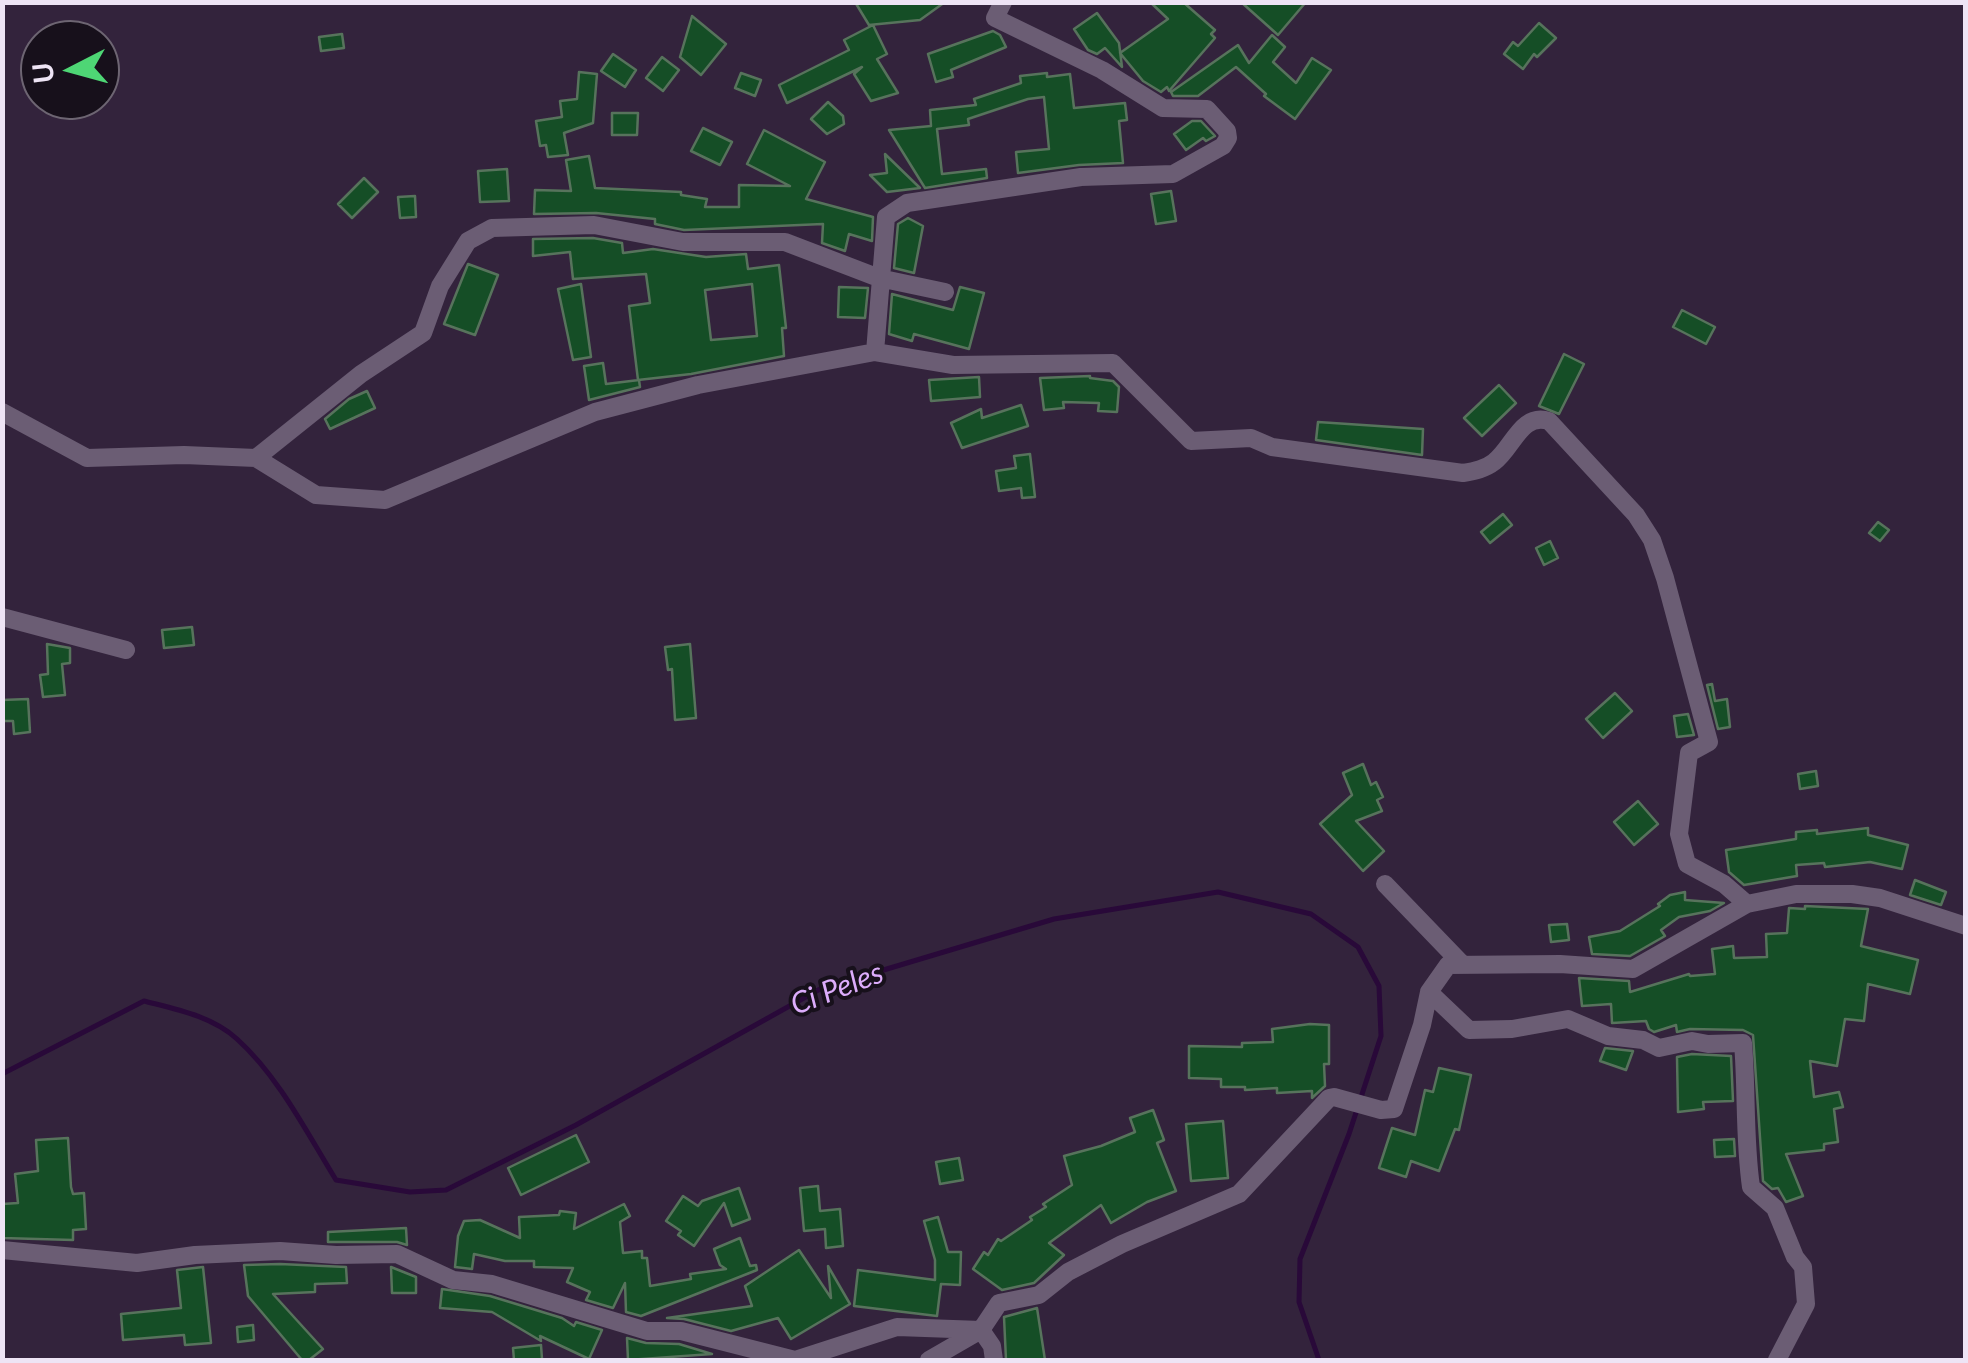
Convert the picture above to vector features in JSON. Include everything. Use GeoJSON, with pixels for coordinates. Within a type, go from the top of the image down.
{"type":"FeatureCollection","features":[{"type":"Feature","properties":{"kind":"street"},"geometry":{"type":"LineString","coordinates":[[875,352],[886,217],[906,204],[1081,177],[1173,174],[1211,154],[1228,138],[1227,131],[1207,109],[1164,108],[1102,70],[994,18],[1003,2]]}},
{"type":"Feature","properties":{"kind":"street"},"geometry":{"type":"LineString","coordinates":[[256,458],[361,374],[423,333],[440,286],[468,241],[492,228],[594,224],[682,242],[785,242],[879,278],[945,292]]}},
{"type":"Feature","properties":{"kind":"street"},"geometry":{"type":"LineString","coordinates":[[2,412],[86,458],[256,458],[316,496],[385,500],[596,412],[698,384],[875,352],[952,365],[1113,363],[1191,442],[1251,438],[1272,447],[1464,473],[1478,471],[1499,459],[1534,418],[1549,421],[1636,516],[1660,561],[1709,742],[1689,753],[1679,834],[1687,864],[1724,884],[1746,904]]}},
{"type":"Feature","properties":{"kind":"street"},"geometry":{"type":"LineString","coordinates":[[2,617],[126,650]]}},
{"type":"Feature","properties":{"kind":"street"},"geometry":{"type":"LineString","coordinates":[[1384,884],[1463,965]]}},
{"type":"Feature","properties":{"kind":"street"},"geometry":{"type":"LineString","coordinates":[[929,1360],[981,1330],[999,1303],[1039,1296],[1068,1272],[1122,1244],[1239,1194],[1326,1101],[1334,1097],[1381,1110],[1394,1109],[1422,1026],[1429,992],[1444,967],[1560,964],[1633,969],[1746,904],[1796,894],[1852,894],[1892,900],[1966,926]]}},
{"type":"Feature","properties":{"kind":"street"},"geometry":{"type":"LineString","coordinates":[[1429,992],[1469,1030],[1512,1029],[1568,1020],[1608,1036],[1643,1040],[1659,1048],[1692,1040],[1708,1044],[1743,1042],[1751,1187],[1774,1208],[1795,1257],[1804,1266],[1806,1304],[1778,1360]]}},
{"type":"Feature","properties":{"kind":"street"},"geometry":{"type":"LineString","coordinates":[[2,1250],[137,1263],[195,1255],[280,1251],[397,1254],[453,1280],[492,1284],[647,1331],[681,1331],[795,1360],[896,1328],[981,1330]]}},
{"type":"Feature","properties":{"kind":"street"},"geometry":{"type":"LineString","coordinates":[[981,1330],[992,1346],[994,1360]]}},
{"type":"Feature","properties":{"kind":"building"},"geometry":{"type":"Polygon","coordinates":[[[855,2],[945,2],[920,20],[869,25],[855,2]]]}},
{"type":"Feature","properties":{"kind":"building"},"geometry":{"type":"Polygon","coordinates":[[[1150,2],[1183,2],[1215,30],[1211,34],[1215,38],[1169,91],[1167,87],[1161,92],[1143,81],[1120,53],[1168,19],[1150,2]]]}},
{"type":"Feature","properties":{"kind":"building"},"geometry":{"type":"Polygon","coordinates":[[[1241,2],[1306,2],[1278,35],[1241,2]]]}},
{"type":"Feature","properties":{"kind":"building"},"geometry":{"type":"Polygon","coordinates":[[[1097,13],[1119,43],[1122,67],[1105,48],[1097,54],[1088,50],[1074,29],[1097,13]]]}},
{"type":"Feature","properties":{"kind":"building"},"geometry":{"type":"Polygon","coordinates":[[[692,16],[726,44],[701,75],[680,57],[692,16]]]}},
{"type":"Feature","properties":{"kind":"building"},"geometry":{"type":"Polygon","coordinates":[[[1539,23],[1556,38],[1537,57],[1534,54],[1523,69],[1504,54],[1513,42],[1518,46],[1539,23]]]}},
{"type":"Feature","properties":{"kind":"building"},"geometry":{"type":"Polygon","coordinates":[[[873,25],[887,54],[877,59],[898,93],[871,101],[854,74],[862,67],[787,103],[779,85],[849,50],[844,40],[873,25]]]}},
{"type":"Feature","properties":{"kind":"building"},"geometry":{"type":"Polygon","coordinates":[[[993,31],[1006,47],[951,70],[953,77],[936,82],[928,54],[993,31]]]}},
{"type":"Feature","properties":{"kind":"building"},"geometry":{"type":"Polygon","coordinates":[[[342,34],[344,48],[321,51],[319,37],[342,34]]]}},
{"type":"Feature","properties":{"kind":"building"},"geometry":{"type":"Polygon","coordinates":[[[1272,35],[1285,47],[1273,62],[1296,83],[1312,58],[1331,70],[1295,119],[1264,96],[1236,67],[1198,96],[1173,96],[1171,92],[1238,45],[1249,63],[1272,35]]]}},
{"type":"Feature","properties":{"kind":"building"},"geometry":{"type":"Polygon","coordinates":[[[613,54],[636,70],[625,87],[601,71],[613,54]]]}},
{"type":"Feature","properties":{"kind":"building"},"geometry":{"type":"Polygon","coordinates":[[[662,57],[679,70],[663,91],[646,78],[662,57]]]}},
{"type":"Feature","properties":{"kind":"building"},"geometry":{"type":"Polygon","coordinates":[[[579,72],[597,74],[593,123],[564,133],[568,155],[548,157],[546,145],[540,146],[536,121],[562,117],[560,101],[577,99],[579,72]]]}},
{"type":"Feature","properties":{"kind":"building"},"geometry":{"type":"Polygon","coordinates":[[[741,73],[761,80],[755,96],[735,88],[741,73]]]}},
{"type":"Feature","properties":{"kind":"building"},"geometry":{"type":"Polygon","coordinates":[[[1047,73],[1047,77],[1070,74],[1074,108],[1125,103],[1127,120],[1119,121],[1123,163],[1018,173],[1016,152],[1049,149],[1044,97],[968,119],[969,125],[937,129],[942,174],[986,169],[987,178],[925,188],[889,130],[931,126],[930,110],[976,105],[974,99],[1021,83],[1020,76],[1047,73]]]}},
{"type":"Feature","properties":{"kind":"building"},"geometry":{"type":"Polygon","coordinates":[[[828,102],[843,116],[844,124],[827,134],[811,119],[828,102]]]}},
{"type":"Feature","properties":{"kind":"building"},"geometry":{"type":"Polygon","coordinates":[[[612,113],[638,113],[637,135],[612,135],[612,113]]]}},
{"type":"Feature","properties":{"kind":"building"},"geometry":{"type":"Polygon","coordinates":[[[1192,121],[1201,121],[1215,136],[1206,141],[1203,138],[1186,150],[1174,134],[1192,121]]]}},
{"type":"Feature","properties":{"kind":"building"},"geometry":{"type":"Polygon","coordinates":[[[703,128],[732,142],[720,165],[691,151],[703,128]]]}},
{"type":"Feature","properties":{"kind":"building"},"geometry":{"type":"Polygon","coordinates":[[[764,130],[825,162],[806,199],[873,217],[872,241],[849,234],[845,251],[822,243],[823,224],[684,230],[655,224],[655,219],[596,213],[534,214],[535,190],[571,191],[566,160],[589,156],[595,188],[681,192],[707,199],[705,207],[739,207],[739,185],[790,186],[747,164],[764,130]]]}},
{"type":"Feature","properties":{"kind":"building"},"geometry":{"type":"Polygon","coordinates":[[[885,154],[920,188],[887,192],[870,175],[887,173],[885,154]]]}},
{"type":"Feature","properties":{"kind":"building"},"geometry":{"type":"Polygon","coordinates":[[[507,169],[509,201],[480,202],[478,171],[507,169]]]}},
{"type":"Feature","properties":{"kind":"building"},"geometry":{"type":"Polygon","coordinates":[[[364,178],[378,192],[352,218],[338,204],[364,178]]]}},
{"type":"Feature","properties":{"kind":"building"},"geometry":{"type":"Polygon","coordinates":[[[1171,191],[1176,221],[1156,224],[1151,194],[1171,191]]]}},
{"type":"Feature","properties":{"kind":"building"},"geometry":{"type":"Polygon","coordinates":[[[415,196],[416,217],[400,218],[398,197],[415,196]]]}},
{"type":"Feature","properties":{"kind":"building"},"geometry":{"type":"Polygon","coordinates":[[[908,218],[923,226],[914,273],[894,268],[898,224],[908,218]]]}},
{"type":"Feature","properties":{"kind":"building"},"geometry":{"type":"Polygon","coordinates":[[[593,238],[622,243],[623,253],[653,249],[706,257],[746,254],[748,269],[779,265],[786,328],[782,328],[784,356],[638,380],[629,306],[650,303],[646,274],[573,279],[570,252],[533,256],[533,239],[593,238]],[[752,284],[705,290],[711,340],[757,336],[752,284]]]}},
{"type":"Feature","properties":{"kind":"building"},"geometry":{"type":"Polygon","coordinates":[[[468,264],[498,275],[475,335],[444,324],[468,264]]]}},
{"type":"Feature","properties":{"kind":"building"},"geometry":{"type":"Polygon","coordinates":[[[581,284],[591,357],[573,360],[558,289],[581,284]]]}},
{"type":"Feature","properties":{"kind":"building"},"geometry":{"type":"Polygon","coordinates":[[[839,287],[868,288],[865,318],[838,317],[839,287]]]}},
{"type":"Feature","properties":{"kind":"building"},"geometry":{"type":"Polygon","coordinates":[[[960,287],[984,293],[969,349],[914,334],[912,341],[889,334],[892,294],[953,310],[960,287]]]}},
{"type":"Feature","properties":{"kind":"building"},"geometry":{"type":"Polygon","coordinates":[[[1682,310],[1715,327],[1706,344],[1673,327],[1682,310]]]}},
{"type":"Feature","properties":{"kind":"building"},"geometry":{"type":"Polygon","coordinates":[[[1564,354],[1584,364],[1559,414],[1539,406],[1564,354]]]}},
{"type":"Feature","properties":{"kind":"building"},"geometry":{"type":"Polygon","coordinates":[[[603,363],[606,384],[639,380],[640,387],[589,400],[584,366],[603,363]]]}},
{"type":"Feature","properties":{"kind":"building"},"geometry":{"type":"Polygon","coordinates":[[[1090,376],[1113,381],[1119,387],[1117,412],[1098,411],[1099,403],[1063,402],[1064,408],[1044,410],[1040,378],[1090,376]]]}},
{"type":"Feature","properties":{"kind":"building"},"geometry":{"type":"Polygon","coordinates":[[[979,377],[980,397],[931,401],[929,380],[979,377]]]}},
{"type":"Feature","properties":{"kind":"building"},"geometry":{"type":"Polygon","coordinates":[[[1499,385],[1516,403],[1482,436],[1464,418],[1499,385]]]}},
{"type":"Feature","properties":{"kind":"building"},"geometry":{"type":"Polygon","coordinates":[[[367,391],[375,408],[330,429],[325,419],[349,399],[367,391]]]}},
{"type":"Feature","properties":{"kind":"building"},"geometry":{"type":"Polygon","coordinates":[[[1021,405],[1028,426],[962,448],[951,423],[981,409],[982,418],[1021,405]]]}},
{"type":"Feature","properties":{"kind":"building"},"geometry":{"type":"Polygon","coordinates":[[[1318,422],[1423,429],[1422,455],[1316,440],[1318,422]]]}},
{"type":"Feature","properties":{"kind":"building"},"geometry":{"type":"Polygon","coordinates":[[[1030,454],[1035,497],[1022,498],[1021,488],[999,491],[996,471],[1016,468],[1014,456],[1030,454]]]}},
{"type":"Feature","properties":{"kind":"building"},"geometry":{"type":"Polygon","coordinates":[[[1503,514],[1512,525],[1490,543],[1481,532],[1503,514]]]}},
{"type":"Feature","properties":{"kind":"building"},"geometry":{"type":"Polygon","coordinates":[[[1878,522],[1889,530],[1880,541],[1869,533],[1878,522]]]}},
{"type":"Feature","properties":{"kind":"building"},"geometry":{"type":"Polygon","coordinates":[[[1550,541],[1558,558],[1544,565],[1536,548],[1550,541]]]}},
{"type":"Feature","properties":{"kind":"building"},"geometry":{"type":"Polygon","coordinates":[[[192,627],[194,645],[164,648],[162,630],[192,627]]]}},
{"type":"Feature","properties":{"kind":"building"},"geometry":{"type":"Polygon","coordinates":[[[47,644],[70,648],[70,663],[62,664],[65,695],[43,697],[40,675],[48,674],[47,644]]]}},
{"type":"Feature","properties":{"kind":"building"},"geometry":{"type":"Polygon","coordinates":[[[690,644],[696,718],[675,720],[672,669],[668,670],[665,647],[690,644]]]}},
{"type":"Feature","properties":{"kind":"building"},"geometry":{"type":"Polygon","coordinates":[[[1712,684],[1715,701],[1727,699],[1730,727],[1718,729],[1707,685],[1712,684]]]}},
{"type":"Feature","properties":{"kind":"building"},"geometry":{"type":"Polygon","coordinates":[[[1615,693],[1632,711],[1603,738],[1586,719],[1615,693]]]}},
{"type":"Feature","properties":{"kind":"building"},"geometry":{"type":"Polygon","coordinates":[[[28,699],[30,732],[14,734],[13,721],[2,721],[2,700],[28,699]]]}},
{"type":"Feature","properties":{"kind":"building"},"geometry":{"type":"Polygon","coordinates":[[[1688,714],[1694,735],[1677,737],[1674,716],[1688,714]]]}},
{"type":"Feature","properties":{"kind":"building"},"geometry":{"type":"Polygon","coordinates":[[[1363,764],[1371,785],[1376,782],[1383,797],[1377,800],[1382,811],[1356,821],[1384,851],[1363,871],[1320,824],[1352,795],[1343,773],[1363,764]]]}},
{"type":"Feature","properties":{"kind":"building"},"geometry":{"type":"Polygon","coordinates":[[[1816,771],[1818,786],[1800,789],[1798,774],[1816,771]]]}},
{"type":"Feature","properties":{"kind":"building"},"geometry":{"type":"Polygon","coordinates":[[[1638,801],[1658,824],[1634,845],[1614,822],[1638,801]]]}},
{"type":"Feature","properties":{"kind":"building"},"geometry":{"type":"Polygon","coordinates":[[[1868,828],[1868,835],[1908,845],[1902,869],[1870,862],[1825,867],[1824,863],[1796,865],[1797,876],[1744,885],[1729,872],[1726,850],[1796,839],[1796,832],[1817,830],[1817,834],[1868,828]]]}},
{"type":"Feature","properties":{"kind":"building"},"geometry":{"type":"Polygon","coordinates":[[[1915,880],[1946,892],[1941,905],[1910,895],[1915,880]]]}},
{"type":"Feature","properties":{"kind":"building"},"geometry":{"type":"Polygon","coordinates":[[[1685,892],[1685,900],[1724,903],[1710,911],[1679,917],[1661,930],[1665,936],[1630,956],[1592,954],[1589,937],[1620,931],[1660,906],[1670,895],[1685,892]]]}},
{"type":"Feature","properties":{"kind":"building"},"geometry":{"type":"Polygon","coordinates":[[[1789,908],[1868,909],[1861,946],[1918,960],[1910,994],[1868,984],[1864,1021],[1845,1019],[1837,1066],[1810,1061],[1814,1097],[1839,1092],[1843,1107],[1834,1109],[1838,1142],[1824,1144],[1824,1150],[1786,1154],[1803,1196],[1786,1202],[1778,1188],[1772,1189],[1763,1181],[1753,1035],[1743,1030],[1677,1032],[1676,1025],[1654,1032],[1646,1021],[1612,1023],[1611,1004],[1582,1006],[1579,978],[1629,981],[1630,992],[1689,974],[1715,974],[1712,949],[1733,946],[1734,958],[1767,957],[1766,934],[1787,933],[1789,908]]]}},
{"type":"Feature","properties":{"kind":"building"},"geometry":{"type":"Polygon","coordinates":[[[1567,924],[1569,940],[1551,942],[1549,925],[1567,924]]]}},
{"type":"Feature","properties":{"kind":"building"},"geometry":{"type":"Polygon","coordinates":[[[1329,1025],[1325,1086],[1312,1098],[1312,1091],[1245,1090],[1221,1087],[1221,1079],[1189,1078],[1189,1046],[1242,1047],[1242,1043],[1273,1042],[1272,1029],[1329,1025]]]}},
{"type":"Feature","properties":{"kind":"building"},"geometry":{"type":"Polygon","coordinates":[[[1605,1048],[1633,1051],[1626,1070],[1600,1061],[1605,1048]]]}},
{"type":"Feature","properties":{"kind":"building"},"geometry":{"type":"Polygon","coordinates":[[[1731,1056],[1733,1101],[1703,1102],[1704,1109],[1678,1112],[1677,1057],[1731,1056]]]}},
{"type":"Feature","properties":{"kind":"building"},"geometry":{"type":"Polygon","coordinates":[[[1439,1068],[1471,1075],[1459,1130],[1455,1129],[1439,1171],[1411,1161],[1406,1177],[1379,1168],[1392,1128],[1415,1135],[1425,1090],[1433,1092],[1439,1068]]]}},
{"type":"Feature","properties":{"kind":"building"},"geometry":{"type":"Polygon","coordinates":[[[1153,1110],[1164,1140],[1157,1143],[1176,1191],[1111,1223],[1101,1205],[1049,1243],[1064,1255],[1034,1283],[1002,1290],[973,1269],[998,1239],[1001,1241],[1032,1220],[1030,1217],[1046,1207],[1043,1204],[1072,1185],[1064,1156],[1135,1132],[1130,1118],[1153,1110]]]}},
{"type":"Feature","properties":{"kind":"building"},"geometry":{"type":"Polygon","coordinates":[[[1223,1121],[1228,1178],[1191,1181],[1186,1124],[1223,1121]]]}},
{"type":"Feature","properties":{"kind":"building"},"geometry":{"type":"Polygon","coordinates":[[[576,1135],[589,1162],[521,1195],[508,1168],[576,1135]]]}},
{"type":"Feature","properties":{"kind":"building"},"geometry":{"type":"Polygon","coordinates":[[[68,1138],[71,1187],[73,1194],[84,1193],[86,1229],[73,1230],[73,1240],[2,1238],[2,1204],[18,1203],[15,1174],[38,1171],[36,1140],[68,1138]]]}},
{"type":"Feature","properties":{"kind":"building"},"geometry":{"type":"Polygon","coordinates":[[[1734,1139],[1735,1156],[1715,1157],[1714,1140],[1734,1139]]]}},
{"type":"Feature","properties":{"kind":"building"},"geometry":{"type":"Polygon","coordinates":[[[959,1158],[963,1180],[940,1184],[936,1162],[959,1158]]]}},
{"type":"Feature","properties":{"kind":"building"},"geometry":{"type":"Polygon","coordinates":[[[818,1186],[820,1211],[840,1209],[843,1246],[826,1248],[825,1229],[804,1231],[800,1188],[818,1186]]]}},
{"type":"Feature","properties":{"kind":"building"},"geometry":{"type":"Polygon","coordinates":[[[739,1188],[750,1219],[732,1226],[724,1203],[694,1246],[666,1221],[683,1196],[698,1206],[739,1188]]]}},
{"type":"Feature","properties":{"kind":"building"},"geometry":{"type":"Polygon","coordinates":[[[624,1204],[630,1216],[620,1222],[623,1253],[642,1251],[642,1258],[647,1258],[650,1286],[726,1269],[720,1265],[714,1249],[740,1238],[750,1266],[756,1265],[757,1270],[641,1316],[626,1312],[625,1283],[613,1308],[586,1300],[590,1292],[567,1282],[573,1268],[534,1267],[534,1261],[505,1261],[474,1254],[472,1269],[455,1267],[458,1236],[464,1221],[480,1220],[520,1238],[519,1217],[559,1215],[560,1211],[576,1213],[574,1229],[624,1204]]]}},
{"type":"Feature","properties":{"kind":"building"},"geometry":{"type":"Polygon","coordinates":[[[938,1217],[948,1252],[961,1252],[960,1285],[941,1284],[937,1316],[854,1306],[858,1270],[935,1280],[935,1260],[924,1221],[938,1217]]]}},
{"type":"Feature","properties":{"kind":"building"},"geometry":{"type":"Polygon","coordinates":[[[406,1228],[407,1245],[328,1242],[328,1232],[406,1228]]]}},
{"type":"Feature","properties":{"kind":"building"},"geometry":{"type":"Polygon","coordinates":[[[799,1250],[831,1298],[828,1266],[850,1304],[791,1339],[778,1318],[731,1331],[667,1318],[752,1306],[745,1286],[799,1250]]]}},
{"type":"Feature","properties":{"kind":"building"},"geometry":{"type":"Polygon","coordinates":[[[244,1265],[346,1267],[347,1283],[315,1284],[315,1292],[273,1294],[323,1349],[309,1360],[302,1360],[248,1296],[244,1265]]]}},
{"type":"Feature","properties":{"kind":"building"},"geometry":{"type":"Polygon","coordinates":[[[203,1267],[211,1343],[185,1345],[184,1335],[123,1340],[121,1314],[181,1308],[177,1270],[203,1267]]]}},
{"type":"Feature","properties":{"kind":"building"},"geometry":{"type":"Polygon","coordinates":[[[391,1267],[416,1277],[416,1293],[392,1293],[391,1267]]]}},
{"type":"Feature","properties":{"kind":"building"},"geometry":{"type":"Polygon","coordinates":[[[442,1289],[490,1296],[562,1318],[574,1326],[576,1322],[602,1330],[589,1359],[540,1336],[541,1341],[492,1312],[440,1308],[442,1289]]]}},
{"type":"Feature","properties":{"kind":"building"},"geometry":{"type":"Polygon","coordinates":[[[1037,1308],[1045,1360],[1006,1360],[1004,1317],[1037,1308]]]}},
{"type":"Feature","properties":{"kind":"building"},"geometry":{"type":"Polygon","coordinates":[[[253,1325],[254,1340],[238,1342],[237,1327],[253,1325]]]}},
{"type":"Feature","properties":{"kind":"building"},"geometry":{"type":"Polygon","coordinates":[[[627,1338],[679,1344],[712,1354],[628,1360],[627,1338]]]}},
{"type":"Feature","properties":{"kind":"building"},"geometry":{"type":"Polygon","coordinates":[[[541,1345],[542,1359],[514,1360],[513,1348],[541,1345]]]}},
{"type":"Feature","properties":{"kind":"waterway","name":"Ci Peles"},"geometry":{"type":"LineString","coordinates":[[2,1074],[144,1001],[168,1007],[216,1024],[252,1054],[291,1106],[336,1180],[410,1192],[446,1190],[576,1125],[820,989],[1054,919],[1218,892],[1311,914],[1358,947],[1379,986],[1381,1036],[1349,1134],[1300,1259],[1299,1302],[1319,1360]]}}]}
